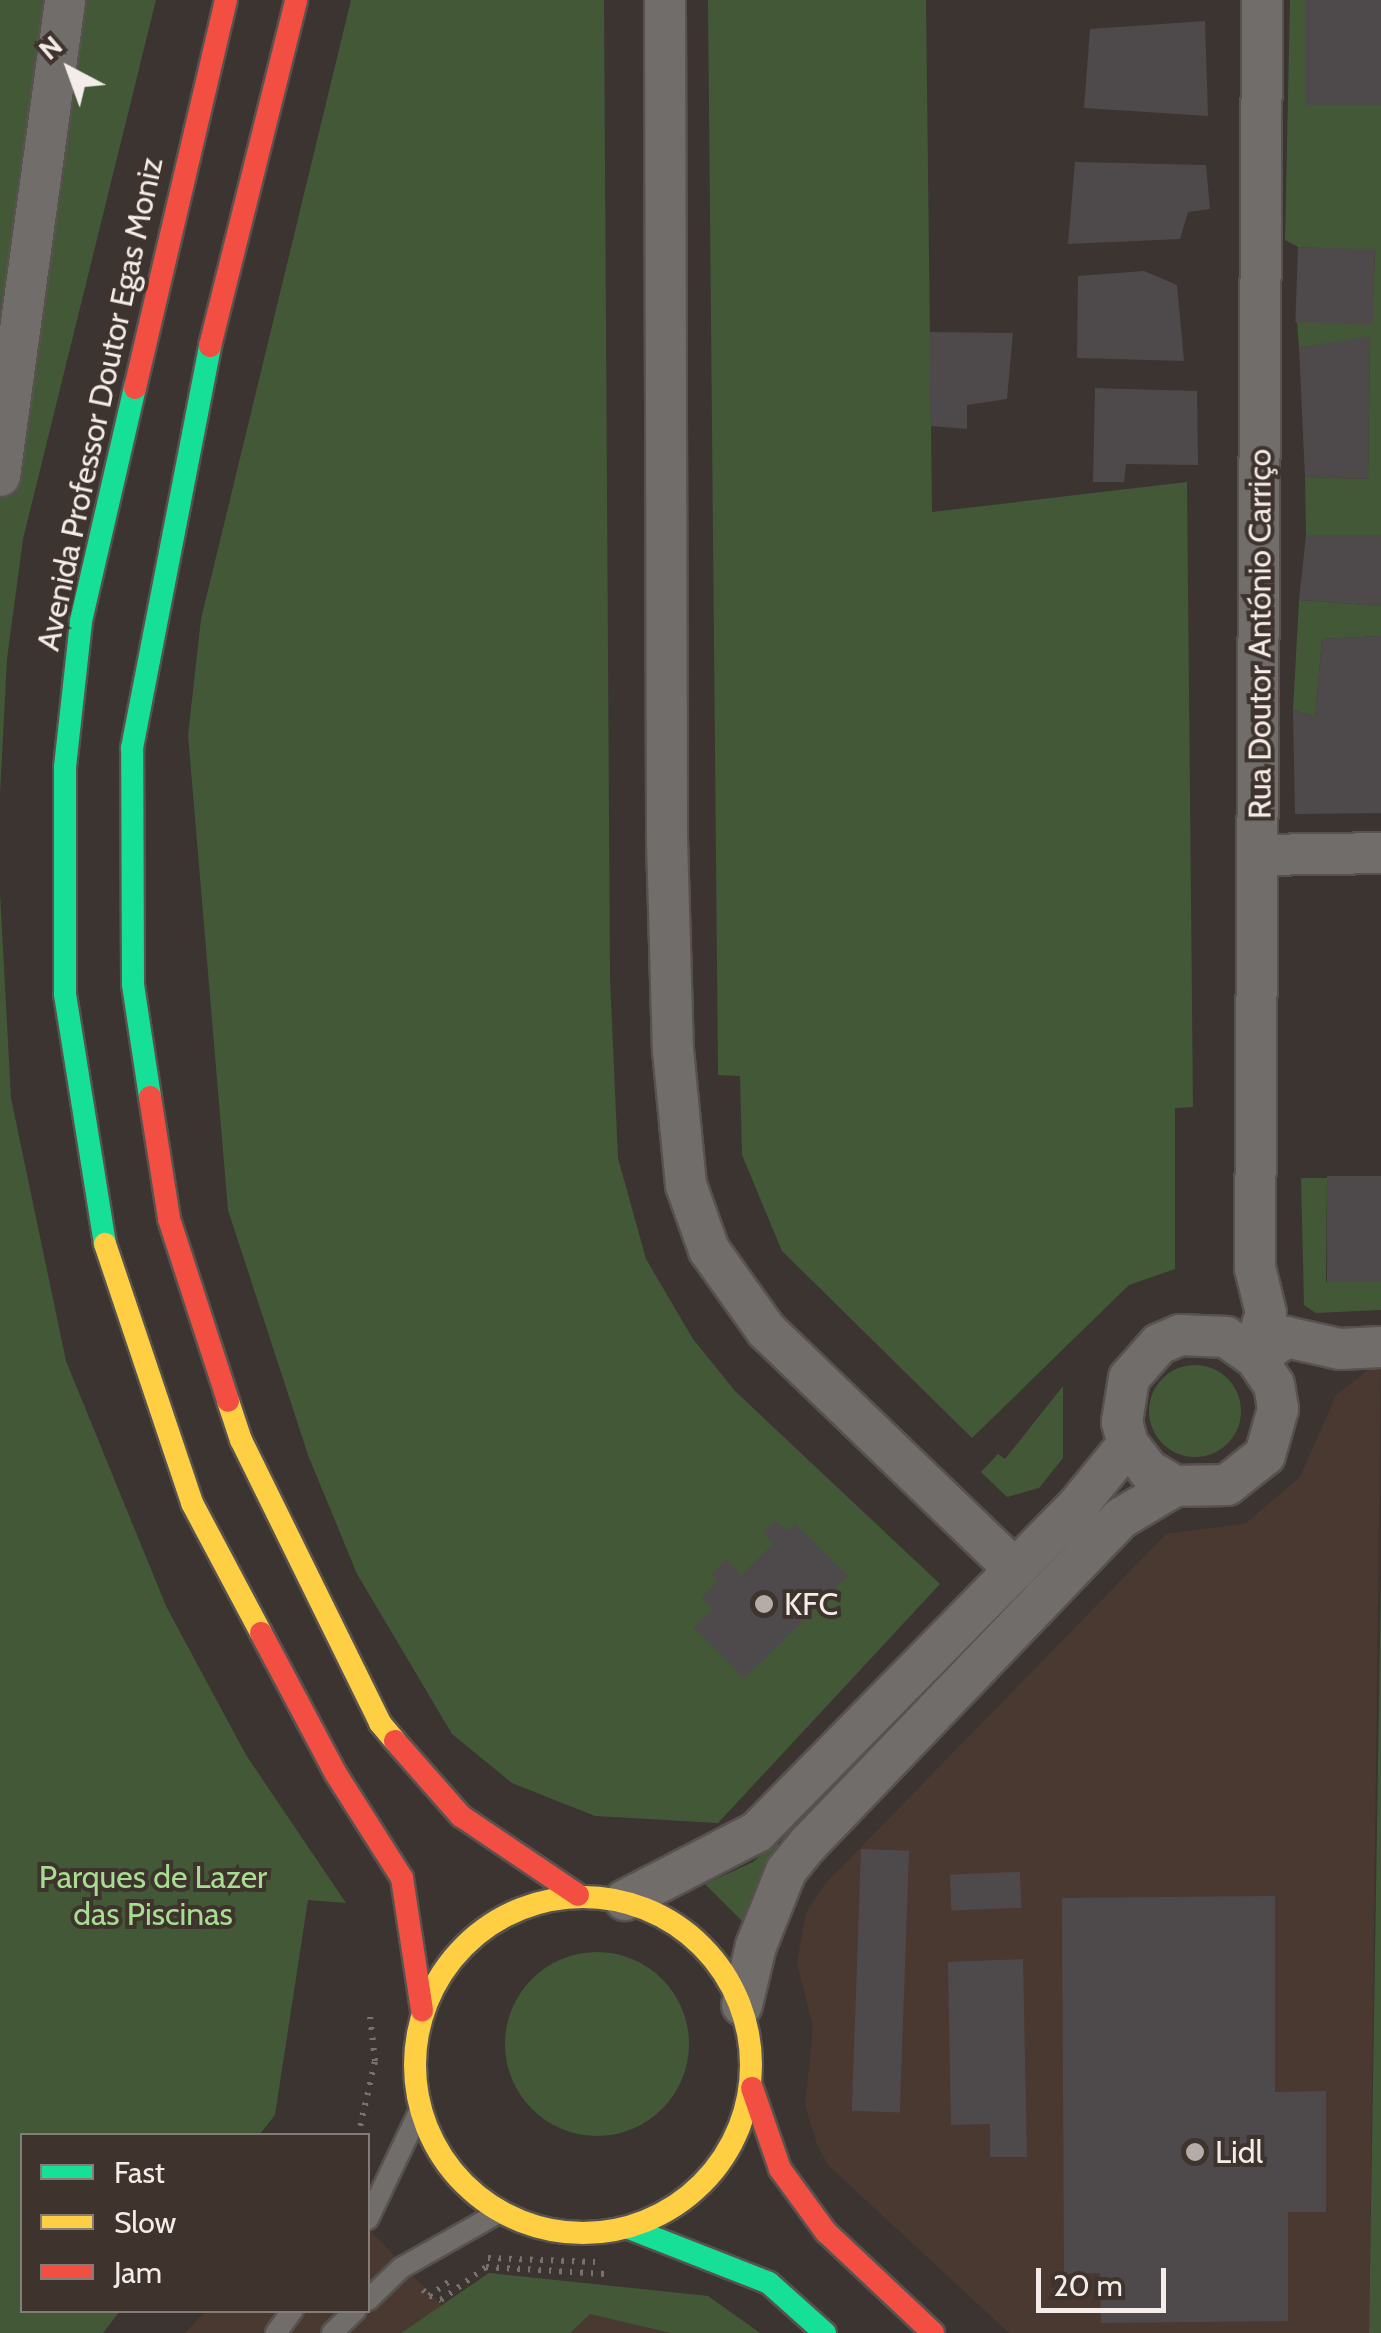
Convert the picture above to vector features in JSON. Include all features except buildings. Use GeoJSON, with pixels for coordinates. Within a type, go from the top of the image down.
{"type":"FeatureCollection","features":[{"type":"Feature","properties":{"kind":"main road","name":"Avenida Professor Doutor Egas Moniz"},"geometry":{"type":"LineString","coordinates":[[226,0],[80,621],[64,767],[65,994],[100,1228],[192,1503],[336,1774],[402,1878],[422,2011]]}},
{"type":"Feature","properties":{"kind":"main road"},"geometry":{"type":"LineString","coordinates":[[296,0],[192,416],[132,748],[133,984],[169,1219],[258,1476],[380,1723],[461,1816],[578,1895]]}},
{"type":"Feature","properties":{"kind":"main road"},"geometry":{"type":"LineString","coordinates":[[752,2088],[738,2134],[711,2176],[674,2208],[629,2228],[585,2234],[541,2229],[500,2212],[456,2174],[420,2110],[414,2060],[422,2011],[447,1965],[482,1928],[528,1904],[578,1895],[625,1900],[694,1936],[742,2004],[752,2088],[780,2170],[814,2216],[933,2333]]}},
{"type":"Feature","properties":{"kind":"main road"},"geometry":{"type":"LineString","coordinates":[[629,2228],[769,2284],[825,2333]]}},
{"type":"Feature","properties":{"kind":"street"},"geometry":{"type":"LineString","coordinates":[[0,476],[65,0]]}},
{"type":"Feature","properties":{"kind":"street"},"geometry":{"type":"LineString","coordinates":[[665,0],[667,839],[674,1050],[686,1185],[710,1250],[766,1330],[1015,1570]]}},
{"type":"Feature","properties":{"kind":"street","name":"Rua Doutor António Carriço"},"geometry":{"type":"LineString","coordinates":[[1254,1356],[1266,1313],[1255,1268],[1262,0]]}},
{"type":"Feature","properties":{"kind":"street"},"geometry":{"type":"LineString","coordinates":[[1259,855],[1381,853]]}},
{"type":"Feature","properties":{"kind":"street"},"geometry":{"type":"LineString","coordinates":[[1203,1333],[1234,1303],[1255,1268]]}},
{"type":"Feature","properties":{"kind":"street"},"geometry":{"type":"LineString","coordinates":[[1203,1333],[1226,1338],[1254,1356],[1276,1393],[1275,1433],[1249,1472],[1202,1490],[1175,1486],[1148,1470],[1128,1444],[1122,1400],[1142,1359],[1170,1340],[1203,1333]]}},
{"type":"Feature","properties":{"kind":"street"},"geometry":{"type":"LineString","coordinates":[[1254,1356],[1286,1336],[1340,1349],[1381,1347]]}},
{"type":"Feature","properties":{"kind":"street"},"geometry":{"type":"LineString","coordinates":[[1276,1393],[1340,1349]]}},
{"type":"Feature","properties":{"kind":"street"},"geometry":{"type":"LineString","coordinates":[[625,1900],[757,1832],[1015,1570],[1128,1444]]}},
{"type":"Feature","properties":{"kind":"street"},"geometry":{"type":"LineString","coordinates":[[742,2004],[756,1946],[786,1871],[809,1842],[1121,1518],[1175,1486]]}},
{"type":"Feature","properties":{"kind":"lane"},"geometry":{"type":"LineString","coordinates":[[370,2215],[420,2110]]}},
{"type":"Feature","properties":{"kind":"lane"},"geometry":{"type":"LineString","coordinates":[[370,2298],[401,2268],[500,2212]]}},
{"type":"Feature","properties":{"kind":"lane"},"geometry":{"type":"LineString","coordinates":[[332,2333],[353,2313]]}},
{"type":"Feature","properties":{"kind":"path"},"geometry":{"type":"LineString","coordinates":[[429,2296],[481,2258],[618,2262]]}},
{"type":"Feature","properties":{"kind":"path"},"geometry":{"type":"LineString","coordinates":[[401,2268],[429,2296],[441,2300],[486,2267],[620,2274]]}},
{"type":"Feature","properties":{"kind":"shaded area"},"geometry":{"type":"Polygon","coordinates":[[[1381,1360],[1369,2333],[1009,2333],[828,2165],[817,2144],[805,2105],[813,2027],[797,1963],[806,1913],[824,1885],[1166,1534],[1246,1523],[1300,1477],[1336,1395],[1381,1360]]]}},
{"type":"Feature","properties":{"kind":"shaded area"},"geometry":{"type":"Polygon","coordinates":[[[370,2230],[445,2309],[489,2273],[708,2296],[760,2333],[185,2333],[204,2313],[370,2313],[370,2230]]]}},
{"type":"Feature","properties":{"kind":"green space"},"geometry":{"type":"Polygon","coordinates":[[[0,0],[156,0],[23,539],[7,659],[0,795],[0,0]]]}},
{"type":"Feature","properties":{"kind":"green space"},"geometry":{"type":"Polygon","coordinates":[[[351,0],[604,0],[610,978],[618,1158],[646,1259],[693,1339],[735,1391],[940,1584],[718,1823],[595,1816],[512,1783],[452,1734],[357,1574],[308,1455],[228,1210],[188,735],[201,619],[351,0]]]}},
{"type":"Feature","properties":{"kind":"green space"},"geometry":{"type":"Polygon","coordinates":[[[708,0],[926,0],[932,512],[1187,482],[1193,1107],[1175,1108],[1175,1269],[1129,1285],[972,1438],[782,1251],[742,1155],[740,1076],[718,1075],[708,0]]]}},
{"type":"Feature","properties":{"kind":"green space"},"geometry":{"type":"Polygon","coordinates":[[[1290,0],[1381,0],[1381,535],[1306,535],[1305,477],[1368,479],[1370,337],[1299,348],[1297,322],[1372,322],[1375,251],[1298,247],[1285,240],[1290,0]]]}},
{"type":"Feature","properties":{"kind":"green space"},"geometry":{"type":"Polygon","coordinates":[[[1299,600],[1381,606],[1381,636],[1322,639],[1315,717],[1293,710],[1299,600]]]}},
{"type":"Feature","properties":{"kind":"green space","name":"Parques de Lazer das Piscinas"},"geometry":{"type":"Polygon","coordinates":[[[0,892],[11,1098],[66,1361],[166,1606],[246,1755],[346,1903],[308,1900],[275,2115],[261,2133],[20,2133],[20,2313],[118,2313],[103,2333],[0,2333],[0,892]]]}},
{"type":"Feature","properties":{"kind":"green space"},"geometry":{"type":"Polygon","coordinates":[[[1301,1178],[1327,1178],[1326,1282],[1381,1282],[1381,1310],[1316,1313],[1304,1305],[1301,1178]]]}},
{"type":"Feature","properties":{"kind":"green space"},"geometry":{"type":"Polygon","coordinates":[[[1195,1365],[1221,1373],[1233,1385],[1241,1411],[1233,1437],[1221,1449],[1195,1457],[1169,1449],[1157,1437],[1149,1411],[1157,1385],[1169,1373],[1195,1365]]]}},
{"type":"Feature","properties":{"kind":"green space"},"geometry":{"type":"Polygon","coordinates":[[[1063,1386],[1063,1458],[1039,1488],[1007,1497],[981,1472],[998,1454],[1005,1459],[1063,1386]]]}},
{"type":"Feature","properties":{"kind":"green space"},"geometry":{"type":"Polygon","coordinates":[[[1072,1532],[1078,1537],[829,1834],[823,1829],[1072,1532]]]}},
{"type":"Feature","properties":{"kind":"green space"},"geometry":{"type":"Polygon","coordinates":[[[1381,1573],[1381,2333],[1369,2333],[1381,1573]]]}},
{"type":"Feature","properties":{"kind":"green space"},"geometry":{"type":"Polygon","coordinates":[[[776,1841],[782,1848],[751,1897],[745,1924],[705,1884],[753,1862],[776,1841]]]}},
{"type":"Feature","properties":{"kind":"green space"},"geometry":{"type":"Polygon","coordinates":[[[597,1952],[632,1959],[662,1979],[682,2009],[689,2044],[682,2079],[662,2109],[632,2129],[597,2136],[562,2129],[532,2109],[512,2079],[505,2044],[512,2009],[532,1979],[562,1959],[597,1952]]]}},
{"type":"Feature","properties":{"kind":"green space"},"geometry":{"type":"Polygon","coordinates":[[[489,2273],[708,2296],[760,2333],[671,2333],[590,2314],[570,2333],[401,2333],[489,2273]]]}},
{"type":"Feature","properties":{"kind":"traffic: fast"},"geometry":{"type":"LineString","coordinates":[[150,1097],[133,984],[132,748],[210,346]]}},
{"type":"Feature","properties":{"kind":"traffic: fast"},"geometry":{"type":"LineString","coordinates":[[105,1244],[65,994],[65,767],[81,621],[135,388]]}},
{"type":"Feature","properties":{"kind":"traffic: fast"},"geometry":{"type":"LineString","coordinates":[[629,2228],[769,2283],[825,2333]]}},
{"type":"Feature","properties":{"kind":"traffic: slow"},"geometry":{"type":"LineString","coordinates":[[105,1244],[192,1503],[261,1633]]}},
{"type":"Feature","properties":{"kind":"traffic: slow"},"geometry":{"type":"LineString","coordinates":[[228,1401],[241,1440],[380,1723],[395,1741]]}},
{"type":"Feature","properties":{"kind":"traffic: slow"},"geometry":{"type":"LineString","coordinates":[[566,1897],[600,1897],[662,1916],[690,1935],[713,1958],[739,2001],[751,2048],[751,2065],[748,2098],[732,2144],[713,2172],[690,2195],[662,2214],[632,2226],[600,2233],[566,2233],[504,2214],[476,2195],[453,2172],[434,2144],[422,2114],[415,2082],[415,2048],[434,1986],[453,1958],[476,1935],[504,1916],[534,1904],[566,1897]]}},
{"type":"Feature","properties":{"kind":"traffic: jam"},"geometry":{"type":"LineString","coordinates":[[135,388],[226,0]]}},
{"type":"Feature","properties":{"kind":"traffic: jam"},"geometry":{"type":"LineString","coordinates":[[210,346],[296,0]]}},
{"type":"Feature","properties":{"kind":"traffic: jam"},"geometry":{"type":"LineString","coordinates":[[150,1097],[169,1219],[228,1401]]}},
{"type":"Feature","properties":{"kind":"traffic: jam"},"geometry":{"type":"LineString","coordinates":[[261,1633],[336,1774],[402,1878],[422,2011]]}},
{"type":"Feature","properties":{"kind":"traffic: jam"},"geometry":{"type":"LineString","coordinates":[[395,1741],[461,1816],[578,1895]]}},
{"type":"Feature","properties":{"kind":"traffic: jam"},"geometry":{"type":"LineString","coordinates":[[752,2088],[780,2169],[826,2232],[933,2333]]}},
{"type":"Feature","properties":{"kind":"place","name":"KFC"},"geometry":{"type":"Point","coordinates":[764,1604]}},
{"type":"Feature","properties":{"kind":"place","name":"Lidl"},"geometry":{"type":"Point","coordinates":[1195,2152]}}]}
